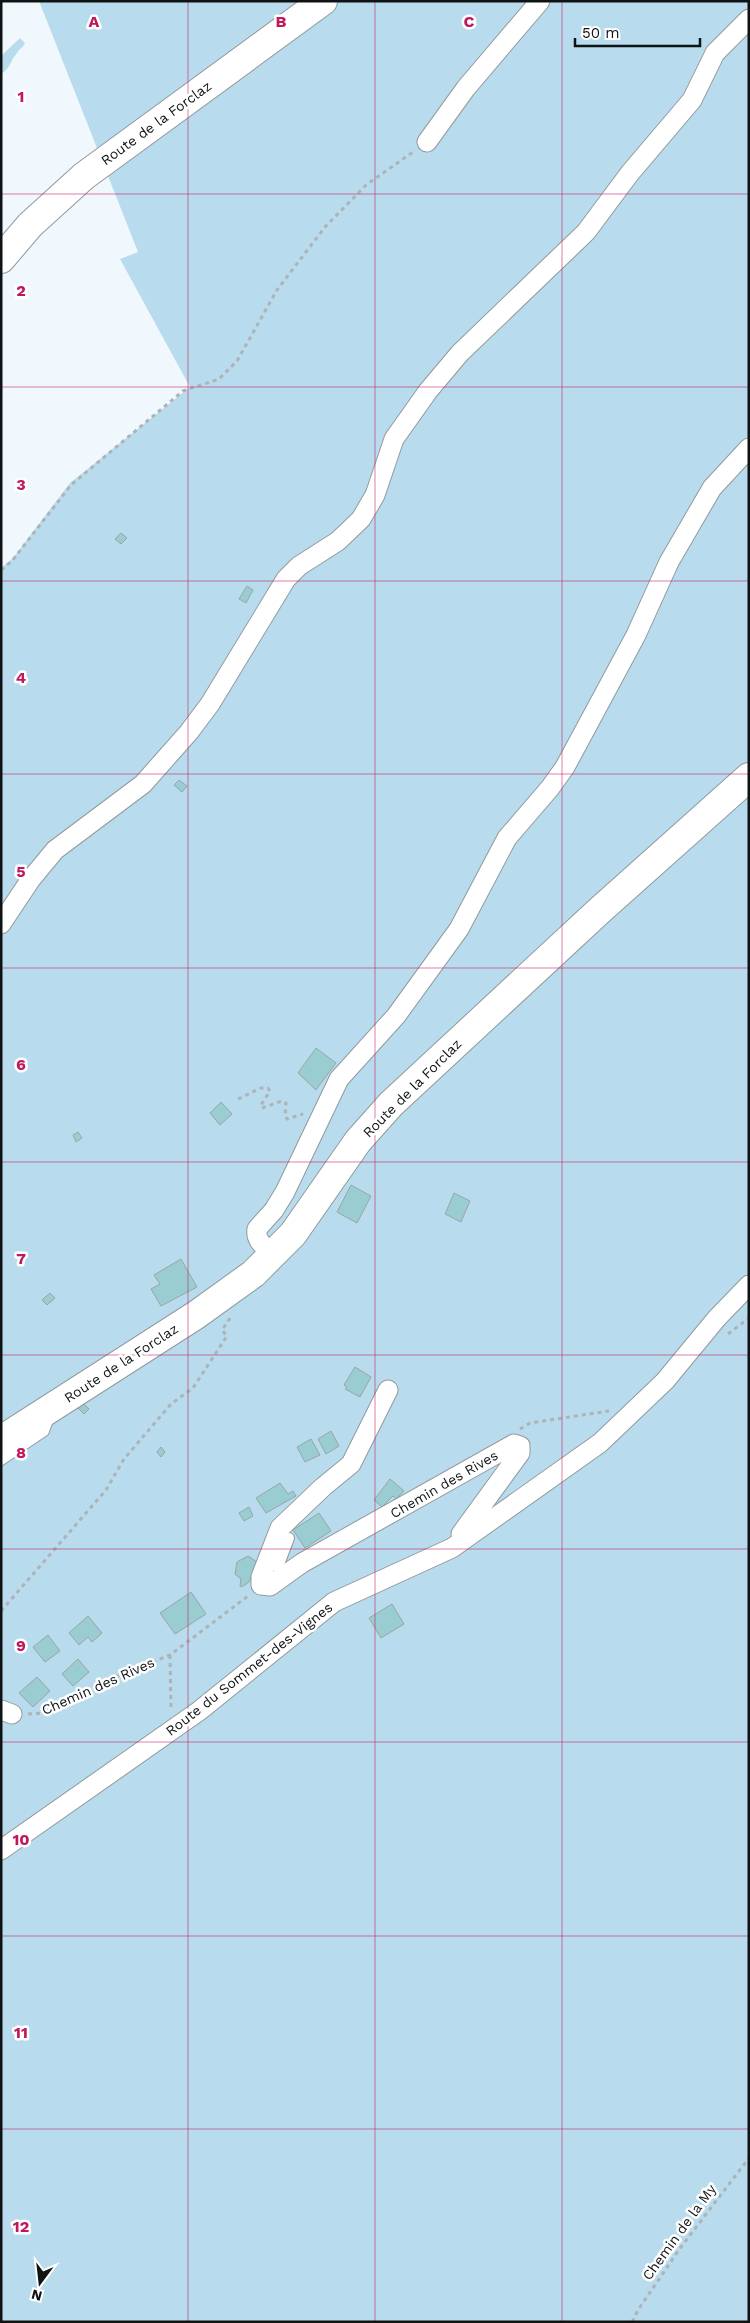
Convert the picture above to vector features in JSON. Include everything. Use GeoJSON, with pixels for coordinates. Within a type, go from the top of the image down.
{"type":"FeatureCollection","features":[{"type":"Feature","properties":{"kind":"main road","name":"Route de la Forclaz"},"geometry":{"type":"LineString","coordinates":[[1,259],[30,225],[84,176],[323,1]]}},
{"type":"Feature","properties":{"kind":"main road","name":"Route de la Forclaz"},"geometry":{"type":"LineString","coordinates":[[1,1440],[241,1284],[273,1255],[302,1222],[358,1141],[380,1116],[589,921],[749,777]]}},
{"type":"Feature","properties":{"kind":"street"},"geometry":{"type":"LineString","coordinates":[[427,142],[466,88],[540,1]]}},
{"type":"Feature","properties":{"kind":"street"},"geometry":{"type":"LineString","coordinates":[[1,924],[31,879],[55,850],[143,784],[189,732],[210,704],[286,579],[299,566],[338,541],[366,512],[375,495],[394,438],[428,391],[460,353],[586,232],[630,173],[692,100],[711,59],[719,48],[749,19]]}},
{"type":"Feature","properties":{"kind":"street"},"geometry":{"type":"LineString","coordinates":[[273,1255],[260,1242],[257,1237],[257,1229],[274,1210],[285,1192],[339,1079],[396,1016],[459,929],[507,838],[550,788],[565,767],[636,635],[669,562],[712,488],[749,448]]}},
{"type":"Feature","properties":{"kind":"street","name":"Route du Sommet-des-Vignes"},"geometry":{"type":"LineString","coordinates":[[1,1850],[199,1711],[334,1602],[452,1548],[614,1431],[665,1381],[717,1318],[749,1285]]}},
{"type":"Feature","properties":{"kind":"street"},"geometry":{"type":"LineString","coordinates":[[261,1585],[261,1577],[280,1528],[323,1487],[351,1464],[388,1390]]}},
{"type":"Feature","properties":{"kind":"street","name":"Chemin des Rives"},"geometry":{"type":"LineString","coordinates":[[261,1585],[268,1587],[281,1577],[514,1444],[520,1446],[520,1453],[452,1548]]}},
{"type":"Feature","properties":{"kind":"lane"},"geometry":{"type":"LineString","coordinates":[[1,1460],[44,1431],[52,1408]]}},
{"type":"Feature","properties":{"kind":"lane"},"geometry":{"type":"LineString","coordinates":[[281,1577],[278,1567],[289,1538]]}},
{"type":"Feature","properties":{"kind":"path"},"geometry":{"type":"LineString","coordinates":[[1,570],[12,561],[71,485],[182,391],[220,379],[237,361],[278,290],[325,227],[366,185],[427,142]]}},
{"type":"Feature","properties":{"kind":"path"},"geometry":{"type":"LineString","coordinates":[[238,1099],[261,1088],[268,1088],[270,1091],[262,1108],[282,1101],[286,1103],[285,1115],[288,1119],[305,1114],[315,1106],[328,1101]]}},
{"type":"Feature","properties":{"kind":"path"},"geometry":{"type":"LineString","coordinates":[[1,1611],[106,1490],[124,1459],[171,1404],[193,1388],[227,1336],[222,1330],[231,1317]]}},
{"type":"Feature","properties":{"kind":"path","name":"Chemin des Rives"},"geometry":{"type":"LineString","coordinates":[[7,1712],[45,1713],[86,1689],[170,1655],[261,1585]]}},
{"type":"Feature","properties":{"kind":"path"},"geometry":{"type":"LineString","coordinates":[[170,1655],[171,1730]]}},
{"type":"Feature","properties":{"kind":"path","name":"Chemin de la My"},"geometry":{"type":"LineString","coordinates":[[632,2322],[638,2310],[681,2247],[749,2158]]}},
{"type":"Feature","properties":{"kind":"shaded area"},"geometry":{"type":"Polygon","coordinates":[[[39,1],[749,1],[749,2322],[1,2322],[1,568],[13,558],[70,483],[190,387],[120,259],[138,252],[39,1]]]}},
{"type":"Feature","properties":{"kind":"shaded area"},"geometry":{"type":"Polygon","coordinates":[[[20,38],[25,43],[24,45],[7,69],[1,74],[1,56],[20,38]]]}},
{"type":"Feature","properties":{"kind":"building"},"geometry":{"type":"Polygon","coordinates":[[[121,533],[127,538],[121,544],[115,539],[121,533]]]}},
{"type":"Feature","properties":{"kind":"building"},"geometry":{"type":"Polygon","coordinates":[[[247,586],[253,590],[246,603],[239,599],[247,586]]]}},
{"type":"Feature","properties":{"kind":"building"},"geometry":{"type":"Polygon","coordinates":[[[179,780],[187,786],[182,792],[174,785],[179,780]]]}},
{"type":"Feature","properties":{"kind":"building"},"geometry":{"type":"Polygon","coordinates":[[[316,1048],[336,1063],[316,1090],[298,1073],[316,1048]]]}},
{"type":"Feature","properties":{"kind":"building"},"geometry":{"type":"Polygon","coordinates":[[[221,1102],[232,1114],[220,1125],[210,1113],[221,1102]]]}},
{"type":"Feature","properties":{"kind":"building"},"geometry":{"type":"Polygon","coordinates":[[[78,1132],[82,1138],[76,1142],[73,1135],[78,1132]]]}},
{"type":"Feature","properties":{"kind":"building"},"geometry":{"type":"Polygon","coordinates":[[[351,1185],[371,1196],[357,1223],[337,1212],[351,1185]]]}},
{"type":"Feature","properties":{"kind":"building"},"geometry":{"type":"Polygon","coordinates":[[[454,1193],[470,1201],[461,1222],[445,1214],[454,1193]]]}},
{"type":"Feature","properties":{"kind":"building"},"geometry":{"type":"Polygon","coordinates":[[[181,1259],[197,1287],[161,1306],[151,1289],[160,1284],[154,1275],[181,1259]]]}},
{"type":"Feature","properties":{"kind":"building"},"geometry":{"type":"Polygon","coordinates":[[[50,1293],[55,1298],[47,1305],[42,1300],[50,1293]]]}},
{"type":"Feature","properties":{"kind":"building"},"geometry":{"type":"Polygon","coordinates":[[[355,1367],[371,1377],[360,1397],[345,1389],[347,1387],[344,1385],[355,1367]]]}},
{"type":"Feature","properties":{"kind":"building"},"geometry":{"type":"Polygon","coordinates":[[[83,1403],[89,1409],[84,1414],[78,1408],[83,1403]]]}},
{"type":"Feature","properties":{"kind":"building"},"geometry":{"type":"Polygon","coordinates":[[[331,1431],[339,1446],[326,1454],[318,1439],[331,1431]]]}},
{"type":"Feature","properties":{"kind":"building"},"geometry":{"type":"Polygon","coordinates":[[[311,1439],[320,1455],[305,1462],[297,1447],[311,1439]]]}},
{"type":"Feature","properties":{"kind":"building"},"geometry":{"type":"Polygon","coordinates":[[[161,1447],[165,1452],[161,1457],[157,1452],[161,1447]]]}},
{"type":"Feature","properties":{"kind":"building"},"geometry":{"type":"Polygon","coordinates":[[[390,1479],[404,1491],[396,1499],[393,1496],[382,1507],[374,1500],[390,1479]]]}},
{"type":"Feature","properties":{"kind":"building"},"geometry":{"type":"Polygon","coordinates":[[[280,1483],[288,1494],[293,1491],[296,1496],[266,1513],[256,1498],[280,1483]]]}},
{"type":"Feature","properties":{"kind":"building"},"geometry":{"type":"Polygon","coordinates":[[[249,1507],[253,1516],[244,1521],[239,1513],[249,1507]]]}},
{"type":"Feature","properties":{"kind":"building"},"geometry":{"type":"Polygon","coordinates":[[[319,1513],[331,1531],[305,1548],[293,1530],[319,1513]]]}},
{"type":"Feature","properties":{"kind":"building"},"geometry":{"type":"Polygon","coordinates":[[[248,1556],[257,1562],[249,1582],[242,1587],[240,1586],[241,1579],[235,1574],[237,1562],[248,1556]]]}},
{"type":"Feature","properties":{"kind":"building"},"geometry":{"type":"Polygon","coordinates":[[[191,1592],[206,1614],[175,1634],[160,1613],[191,1592]]]}},
{"type":"Feature","properties":{"kind":"building"},"geometry":{"type":"Polygon","coordinates":[[[392,1604],[404,1624],[381,1638],[369,1618],[392,1604]]]}},
{"type":"Feature","properties":{"kind":"building"},"geometry":{"type":"Polygon","coordinates":[[[88,1616],[102,1633],[92,1642],[88,1637],[79,1645],[69,1633],[88,1616]]]}},
{"type":"Feature","properties":{"kind":"building"},"geometry":{"type":"Polygon","coordinates":[[[48,1635],[60,1651],[45,1662],[33,1647],[48,1635]]]}},
{"type":"Feature","properties":{"kind":"building"},"geometry":{"type":"Polygon","coordinates":[[[78,1659],[89,1672],[73,1686],[62,1674],[78,1659]]]}},
{"type":"Feature","properties":{"kind":"building"},"geometry":{"type":"Polygon","coordinates":[[[37,1677],[50,1691],[33,1707],[19,1693],[37,1677]]]}}]}
